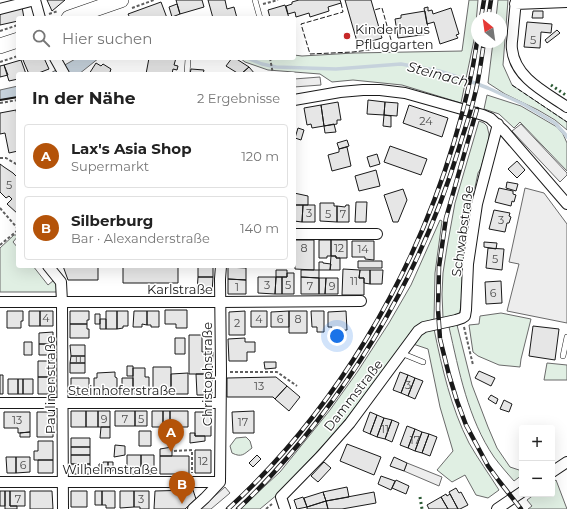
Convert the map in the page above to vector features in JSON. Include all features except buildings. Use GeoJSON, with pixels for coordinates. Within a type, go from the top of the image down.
{"type":"FeatureCollection","features":[{"type":"Feature","properties":{"kind":"main road"},"geometry":{"type":"LineString","coordinates":[[75,16],[121,0]]}},
{"type":"Feature","properties":{"kind":"main road"},"geometry":{"type":"LineString","coordinates":[[0,46],[16,41]]}},
{"type":"Feature","properties":{"kind":"street"},"geometry":{"type":"LineString","coordinates":[[0,8],[35,0],[39,16]]}},
{"type":"Feature","properties":{"kind":"street"},"geometry":{"type":"LineString","coordinates":[[567,2],[515,2],[512,48],[514,58],[519,69],[526,78],[567,107]]}},
{"type":"Feature","properties":{"kind":"street"},"geometry":{"type":"LineString","coordinates":[[296,100],[340,92],[380,90],[405,93],[483,115],[498,124],[564,197],[567,204]]}},
{"type":"Feature","properties":{"kind":"street","name":"Schwabstraße"},"geometry":{"type":"LineString","coordinates":[[462,318],[465,316],[466,310],[468,264],[477,204],[498,124]]}},
{"type":"Feature","properties":{"kind":"street"},"geometry":{"type":"LineString","coordinates":[[296,234],[377,234]]}},
{"type":"Feature","properties":{"kind":"street","name":"Paulinenstraße"},"geometry":{"type":"LineString","coordinates":[[50,268],[61,282],[63,509]]}},
{"type":"Feature","properties":{"kind":"street","name":"Christophstraße"},"geometry":{"type":"LineString","coordinates":[[220,482],[221,268]]}},
{"type":"Feature","properties":{"kind":"street","name":"Karlstraße"},"geometry":{"type":"LineString","coordinates":[[0,302],[361,301]]}},
{"type":"Feature","properties":{"kind":"street","name":"Dammstraße"},"geometry":{"type":"LineString","coordinates":[[285,509],[281,497],[350,424],[418,331],[424,327],[462,318]]}},
{"type":"Feature","properties":{"kind":"street","name":"Steinhoferstraße"},"geometry":{"type":"LineString","coordinates":[[0,403],[220,403]]}},
{"type":"Feature","properties":{"kind":"street"},"geometry":{"type":"LineString","coordinates":[[555,470],[567,462]]}},
{"type":"Feature","properties":{"kind":"street","name":"Wilhelmstraße"},"geometry":{"type":"LineString","coordinates":[[0,482],[220,482]]}},
{"type":"Feature","properties":{"kind":"street"},"geometry":{"type":"LineString","coordinates":[[193,509],[220,482]]}},
{"type":"Feature","properties":{"kind":"street"},"geometry":{"type":"LineString","coordinates":[[497,509],[519,494]]}},
{"type":"Feature","properties":{"kind":"lane"},"geometry":{"type":"LineString","coordinates":[[255,0],[259,16]]}},
{"type":"Feature","properties":{"kind":"lane"},"geometry":{"type":"LineString","coordinates":[[187,72],[188,60]]}},
{"type":"Feature","properties":{"kind":"lane"},"geometry":{"type":"LineString","coordinates":[[563,356],[567,337]]}},
{"type":"Feature","properties":{"kind":"lane"},"geometry":{"type":"LineString","coordinates":[[401,353],[424,362]]}},
{"type":"Feature","properties":{"kind":"path"},"geometry":{"type":"LineString","coordinates":[[256,6],[278,0]]}},
{"type":"Feature","properties":{"kind":"path"},"geometry":{"type":"LineString","coordinates":[[0,31],[16,26]]}},
{"type":"Feature","properties":{"kind":"path"},"geometry":{"type":"LineString","coordinates":[[0,62],[16,57]]}},
{"type":"Feature","properties":{"kind":"path"},"geometry":{"type":"LineString","coordinates":[[270,60],[273,72]]}},
{"type":"Feature","properties":{"kind":"path"},"geometry":{"type":"LineString","coordinates":[[0,103],[16,100]]}},
{"type":"Feature","properties":{"kind":"path"},"geometry":{"type":"LineString","coordinates":[[0,158],[6,158],[16,164]]}},
{"type":"Feature","properties":{"kind":"path"},"geometry":{"type":"LineString","coordinates":[[0,208],[16,228]]}},
{"type":"Feature","properties":{"kind":"path"},"geometry":{"type":"LineString","coordinates":[[0,245],[16,232]]}},
{"type":"Feature","properties":{"kind":"path"},"geometry":{"type":"LineString","coordinates":[[462,318],[473,365]]}},
{"type":"Feature","properties":{"kind":"path"},"geometry":{"type":"LineString","coordinates":[[221,372],[277,372],[297,386]]}},
{"type":"Feature","properties":{"kind":"path"},"geometry":{"type":"LineString","coordinates":[[174,451],[192,450],[192,482]]}},
{"type":"Feature","properties":{"kind":"green space"},"geometry":{"type":"Polygon","coordinates":[[[469,0],[478,0],[477,12],[471,12],[471,48],[472,48],[461,103],[402,85],[353,80],[332,82],[320,74],[268,70],[242,60],[296,60],[296,55],[462,51],[469,0]]]}},
{"type":"Feature","properties":{"kind":"green space"},"geometry":{"type":"Polygon","coordinates":[[[498,0],[508,0],[507,13],[497,12],[498,0]]]}},
{"type":"Feature","properties":{"kind":"green space"},"geometry":{"type":"Polygon","coordinates":[[[492,48],[504,48],[503,65],[512,85],[567,122],[567,130],[555,120],[505,94],[488,83],[492,48]]]}},
{"type":"Feature","properties":{"kind":"green space"},"geometry":{"type":"Polygon","coordinates":[[[487,95],[521,106],[557,127],[563,134],[567,143],[567,171],[520,122],[514,128],[499,114],[484,109],[487,95]]]}},
{"type":"Feature","properties":{"kind":"green space"},"geometry":{"type":"Polygon","coordinates":[[[479,121],[487,126],[489,140],[481,168],[478,173],[473,197],[460,312],[456,316],[443,318],[443,273],[455,203],[479,121]]]}},
{"type":"Feature","properties":{"kind":"green space"},"geometry":{"type":"Polygon","coordinates":[[[440,220],[442,221],[435,273],[434,319],[414,328],[340,427],[278,494],[260,509],[240,509],[280,472],[330,410],[358,371],[389,323],[411,285],[440,220]]]}},
{"type":"Feature","properties":{"kind":"green space"},"geometry":{"type":"Polygon","coordinates":[[[14,235],[16,235],[16,238],[13,242],[16,246],[16,268],[35,268],[48,285],[54,280],[57,285],[58,292],[0,292],[0,248],[14,235]]]}},
{"type":"Feature","properties":{"kind":"green space"},"geometry":{"type":"Polygon","coordinates":[[[501,313],[531,319],[520,367],[499,365],[478,356],[473,352],[469,325],[479,324],[480,316],[501,313]]]}},
{"type":"Feature","properties":{"kind":"green space"},"geometry":{"type":"Polygon","coordinates":[[[457,325],[472,385],[497,448],[510,467],[519,470],[519,477],[514,481],[494,457],[477,427],[461,377],[449,327],[457,325]]]}},
{"type":"Feature","properties":{"kind":"green space"},"geometry":{"type":"Polygon","coordinates":[[[434,329],[444,373],[457,416],[469,443],[499,490],[488,498],[476,495],[465,475],[452,482],[437,470],[453,451],[440,407],[428,349],[413,344],[423,331],[434,329]]]}},
{"type":"Feature","properties":{"kind":"green space"},"geometry":{"type":"Polygon","coordinates":[[[547,363],[567,365],[567,380],[544,380],[547,363]]]}},
{"type":"Feature","properties":{"kind":"green space"},"geometry":{"type":"Polygon","coordinates":[[[246,437],[250,441],[252,448],[245,454],[241,455],[232,453],[230,446],[236,438],[246,437]]]}},
{"type":"Feature","properties":{"kind":"green space"},"geometry":{"type":"Polygon","coordinates":[[[556,480],[567,509],[528,509],[532,506],[527,500],[531,497],[555,497],[556,480]]]}},
{"type":"Feature","properties":{"kind":"shaded area"},"geometry":{"type":"Polygon","coordinates":[[[74,60],[96,60],[82,72],[52,72],[74,60]]]}},
{"type":"Feature","properties":{"kind":"shaded area"},"geometry":{"type":"Polygon","coordinates":[[[320,77],[321,85],[296,87],[296,79],[320,77]]]}},
{"type":"Feature","properties":{"kind":"shaded area"},"geometry":{"type":"Polygon","coordinates":[[[16,86],[16,97],[0,100],[0,90],[16,86]]]}},
{"type":"Feature","properties":{"kind":"shaded area"},"geometry":{"type":"Polygon","coordinates":[[[521,124],[567,173],[567,175],[560,182],[512,131],[521,124]]]}},
{"type":"Feature","properties":{"kind":"shaded area"},"geometry":{"type":"Polygon","coordinates":[[[525,188],[544,193],[567,224],[567,323],[507,311],[519,264],[509,262],[525,188]]]}},
{"type":"Feature","properties":{"kind":"shaded area"},"geometry":{"type":"Polygon","coordinates":[[[407,463],[442,477],[439,486],[404,471],[407,463]]]}},
{"type":"Feature","properties":{"kind":"shaded area"},"geometry":{"type":"Polygon","coordinates":[[[225,487],[230,493],[211,509],[200,509],[225,487]]]}},
{"type":"Feature","properties":{"kind":"waterway","name":"Steinach"},"geometry":{"type":"LineString","coordinates":[[252,60],[276,67],[336,69],[401,64],[439,71],[488,88],[523,104],[555,123],[567,137]]}},
{"type":"Feature","properties":{"kind":"railway"},"geometry":{"type":"LineString","coordinates":[[482,12],[484,0]]}},
{"type":"Feature","properties":{"kind":"railway"},"geometry":{"type":"LineString","coordinates":[[489,12],[491,0]]}},
{"type":"Feature","properties":{"kind":"railway"},"geometry":{"type":"LineString","coordinates":[[228,509],[266,471],[302,430],[335,386],[365,340],[392,293],[416,244],[437,193],[461,117],[476,48]]}},
{"type":"Feature","properties":{"kind":"railway"},"geometry":{"type":"LineString","coordinates":[[238,509],[280,466],[318,420],[341,389],[383,324],[418,256],[447,185],[476,91],[483,48]]}},
{"type":"Feature","properties":{"kind":"railway"},"geometry":{"type":"LineString","coordinates":[[477,109],[446,218],[439,267],[438,309],[440,339],[449,375],[466,425],[488,466],[521,509]]}},
{"type":"Feature","properties":{"kind":"hedge"},"geometry":{"type":"LineString","coordinates":[[551,85],[567,96]]}},
{"type":"Feature","properties":{"kind":"hedge"},"geometry":{"type":"LineString","coordinates":[[420,497],[422,509]]}},
{"type":"Feature","properties":{"kind":"fence"},"geometry":{"type":"LineString","coordinates":[[341,3],[343,12],[301,24],[310,54],[353,52],[393,47],[382,8],[374,10]]}},
{"type":"Feature","properties":{"kind":"fence"},"geometry":{"type":"LineString","coordinates":[[512,85],[567,122]]}},
{"type":"Feature","properties":{"kind":"wall"},"geometry":{"type":"LineString","coordinates":[[0,100],[16,97]]}},
{"type":"Feature","properties":{"kind":"place","name":"Kinderhaus Pfluggarten"},"geometry":{"type":"Point","coordinates":[347,36]}},
{"type":"Feature","properties":{"kind":"place","name":"Lax's Asia Shop"},"geometry":{"type":"Point","coordinates":[171,452]}},
{"type":"Feature","properties":{"kind":"place","name":"Silberburg"},"geometry":{"type":"Point","coordinates":[182,504]}}]}
